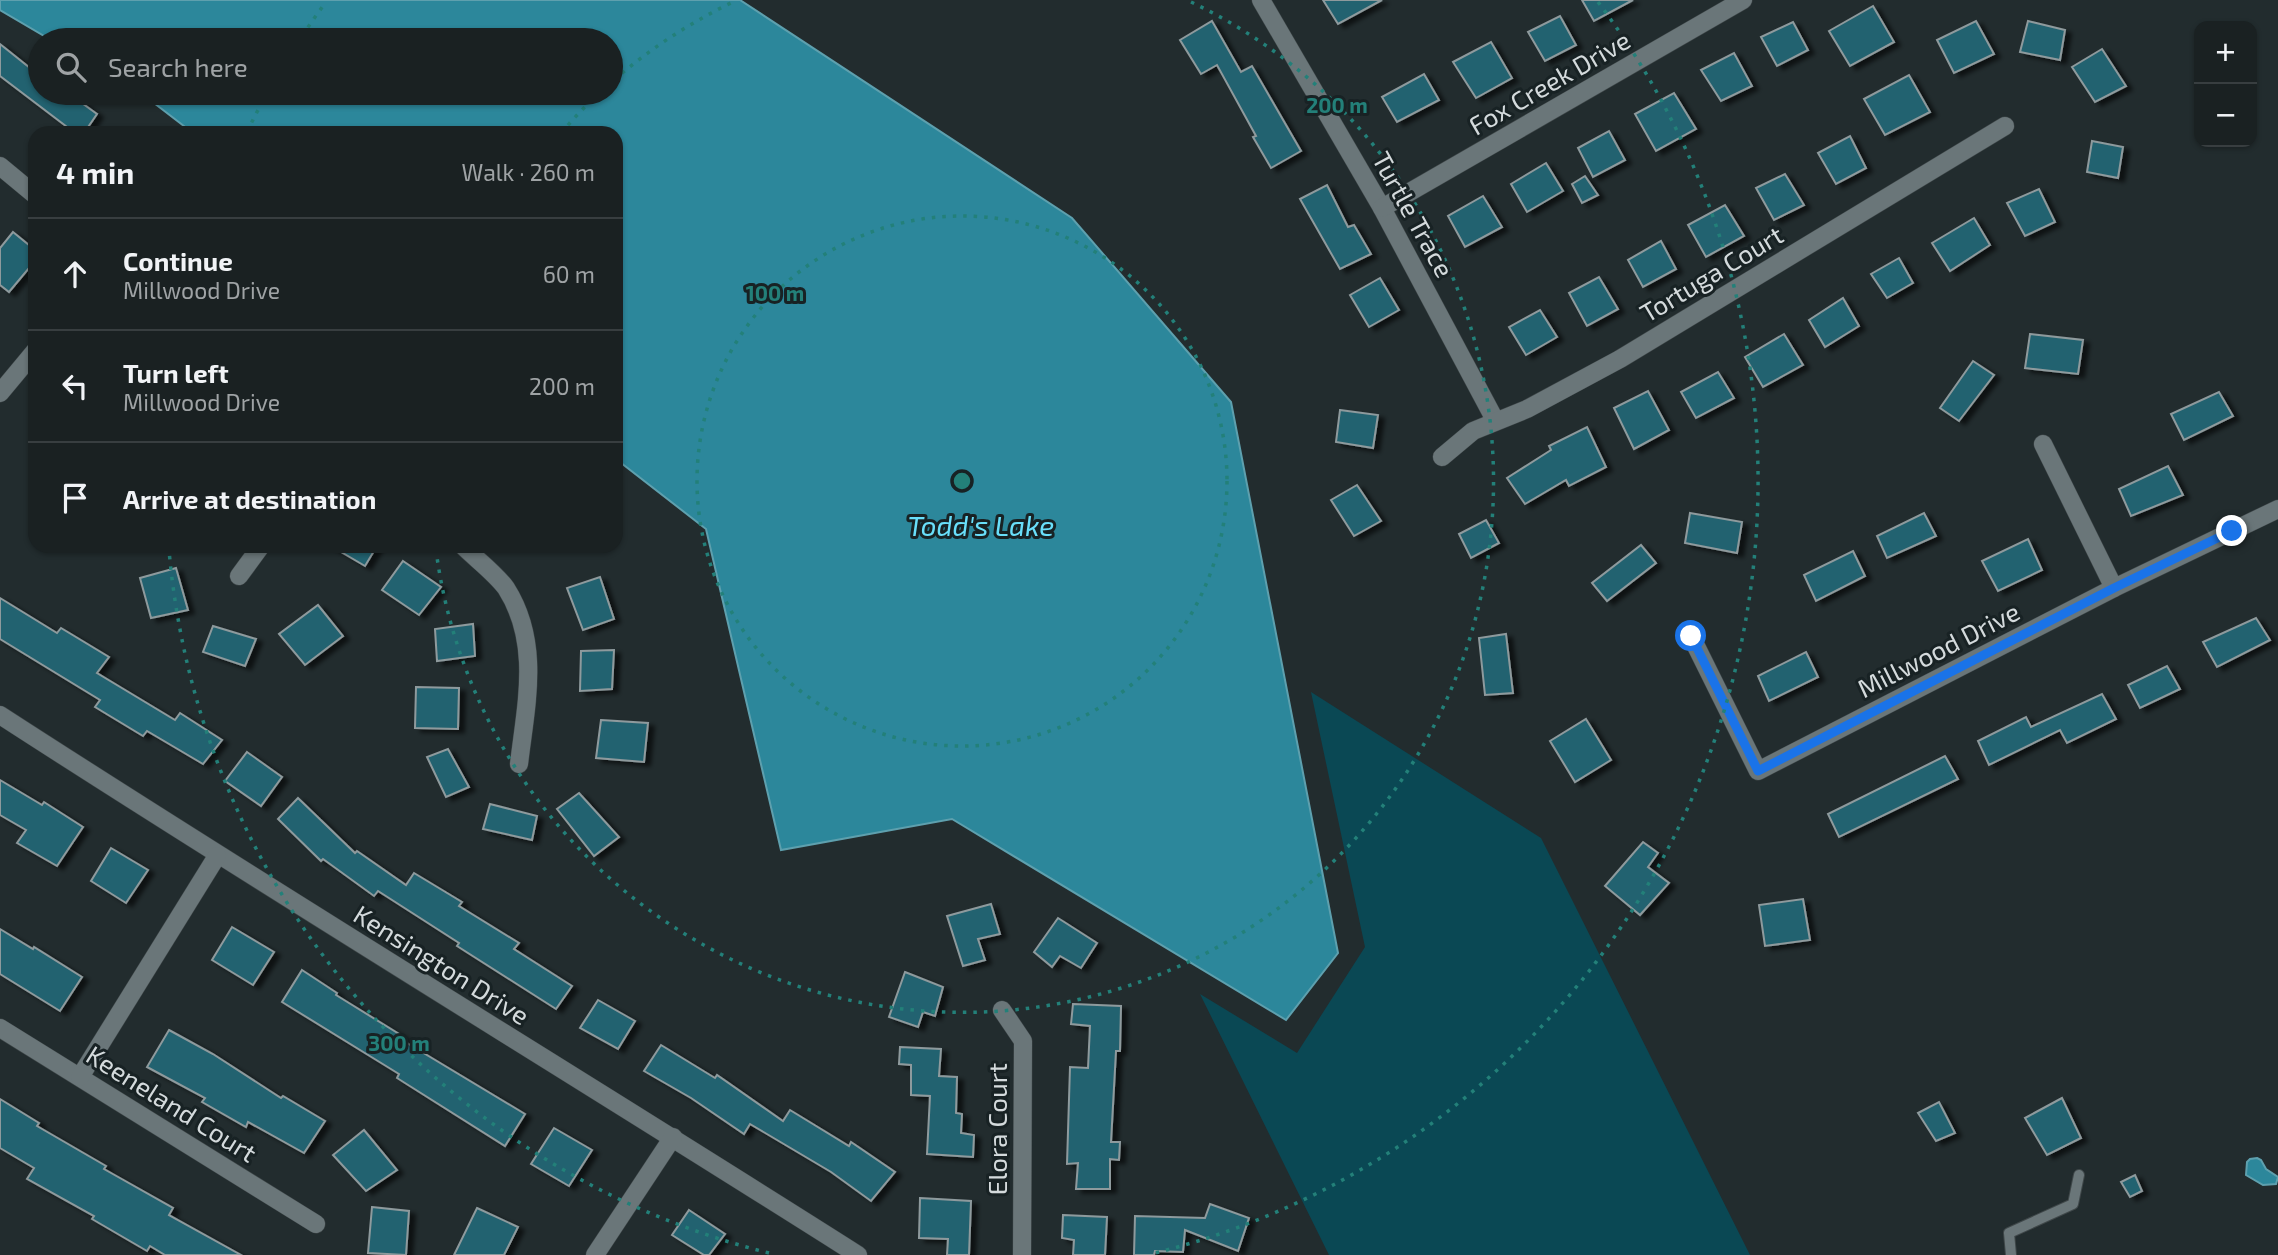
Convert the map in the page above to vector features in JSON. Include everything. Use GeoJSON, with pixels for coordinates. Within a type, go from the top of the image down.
{"type":"FeatureCollection","features":[{"type":"Feature","properties":{"kind":"street","name":"Turtle Trace"},"geometry":{"type":"LineString","coordinates":[[1261,0],[1382,208],[1496,420]]}},
{"type":"Feature","properties":{"kind":"street","name":"Fox Creek Drive"},"geometry":{"type":"LineString","coordinates":[[1382,208],[1743,0]]}},
{"type":"Feature","properties":{"kind":"street","name":"Tortuga Court"},"geometry":{"type":"LineString","coordinates":[[1442,457],[1473,430],[1527,409],[1620,359],[2005,126]]}},
{"type":"Feature","properties":{"kind":"street"},"geometry":{"type":"LineString","coordinates":[[0,166],[28,189]]}},
{"type":"Feature","properties":{"kind":"street"},"geometry":{"type":"LineString","coordinates":[[0,393],[28,359]]}},
{"type":"Feature","properties":{"kind":"street"},"geometry":{"type":"LineString","coordinates":[[2043,444],[2114,588]]}},
{"type":"Feature","properties":{"kind":"street","name":"Millwood Drive"},"geometry":{"type":"LineString","coordinates":[[1691,636],[1758,771],[2114,588],[2278,509]]}},
{"type":"Feature","properties":{"kind":"street"},"geometry":{"type":"LineString","coordinates":[[239,576],[256,553]]}},
{"type":"Feature","properties":{"kind":"street"},"geometry":{"type":"LineString","coordinates":[[470,553],[505,588],[523,627],[530,670],[519,764]]}},
{"type":"Feature","properties":{"kind":"street","name":"Kensington Drive"},"geometry":{"type":"LineString","coordinates":[[0,715],[217,856],[673,1137],[858,1255]]}},
{"type":"Feature","properties":{"kind":"street"},"geometry":{"type":"LineString","coordinates":[[80,1077],[217,856]]}},
{"type":"Feature","properties":{"kind":"street","name":"Elora Court"},"geometry":{"type":"LineString","coordinates":[[1002,1010],[1023,1041],[1022,1255]]}},
{"type":"Feature","properties":{"kind":"street","name":"Keeneland Court"},"geometry":{"type":"LineString","coordinates":[[0,1028],[316,1224]]}},
{"type":"Feature","properties":{"kind":"street"},"geometry":{"type":"LineString","coordinates":[[594,1255],[673,1137]]}},
{"type":"Feature","properties":{"kind":"lane"},"geometry":{"type":"LineString","coordinates":[[2011,1255],[2009,1233],[2073,1204],[2079,1175]]}},
{"type":"Feature","properties":{"kind":"shaded area"},"geometry":{"type":"Polygon","coordinates":[[[1311,692],[1541,838],[1750,1255],[1329,1255],[1200,994],[1297,1053],[1365,947],[1311,692]]]}},
{"type":"Feature","properties":{"kind":"water","name":"Todd's Lake"},"geometry":{"type":"Polygon","coordinates":[[[0,0],[740,0],[1072,218],[1231,402],[1338,953],[1286,1020],[952,819],[781,850],[706,529],[623,464],[623,126],[184,126],[157,105],[623,105],[623,28],[31,28],[0,10],[0,0]]]}},
{"type":"Feature","properties":{"kind":"water"},"geometry":{"type":"Polygon","coordinates":[[[2257,1158],[2266,1169],[2278,1177],[2276,1184],[2263,1185],[2246,1175],[2247,1162],[2257,1158]]]}},
{"type":"Feature","properties":{"kind":"building"},"geometry":{"type":"Polygon","coordinates":[[[1323,0],[1382,0],[1338,24],[1323,0]]]}},
{"type":"Feature","properties":{"kind":"building"},"geometry":{"type":"Polygon","coordinates":[[[1582,0],[1633,0],[1594,21],[1582,0]]]}},
{"type":"Feature","properties":{"kind":"building"},"geometry":{"type":"Polygon","coordinates":[[[1873,6],[1894,42],[1850,66],[1829,31],[1873,6]]]}},
{"type":"Feature","properties":{"kind":"building"},"geometry":{"type":"Polygon","coordinates":[[[1560,16],[1576,45],[1545,61],[1528,32],[1560,16]]]}},
{"type":"Feature","properties":{"kind":"building"},"geometry":{"type":"Polygon","coordinates":[[[1212,21],[1241,72],[1252,66],[1301,151],[1271,168],[1217,65],[1201,74],[1180,40],[1212,21]]]}},
{"type":"Feature","properties":{"kind":"building"},"geometry":{"type":"Polygon","coordinates":[[[1976,21],[1994,54],[1954,73],[1937,40],[1976,21]]]}},
{"type":"Feature","properties":{"kind":"building"},"geometry":{"type":"Polygon","coordinates":[[[2028,21],[2065,30],[2060,60],[2020,52],[2028,21]]]}},
{"type":"Feature","properties":{"kind":"building"},"geometry":{"type":"Polygon","coordinates":[[[1793,22],[1808,50],[1777,66],[1761,37],[1793,22]]]}},
{"type":"Feature","properties":{"kind":"building"},"geometry":{"type":"Polygon","coordinates":[[[1491,42],[1512,78],[1476,98],[1453,62],[1491,42]]]}},
{"type":"Feature","properties":{"kind":"building"},"geometry":{"type":"Polygon","coordinates":[[[0,44],[28,66],[28,97],[0,76],[0,44]]]}},
{"type":"Feature","properties":{"kind":"building"},"geometry":{"type":"Polygon","coordinates":[[[2102,49],[2126,86],[2095,102],[2072,67],[2102,49]]]}},
{"type":"Feature","properties":{"kind":"building"},"geometry":{"type":"Polygon","coordinates":[[[1734,53],[1752,86],[1721,101],[1701,70],[1734,53]]]}},
{"type":"Feature","properties":{"kind":"building"},"geometry":{"type":"Polygon","coordinates":[[[1424,74],[1439,100],[1397,122],[1382,97],[1424,74]]]}},
{"type":"Feature","properties":{"kind":"building"},"geometry":{"type":"Polygon","coordinates":[[[1909,75],[1930,112],[1885,135],[1864,99],[1909,75]]]}},
{"type":"Feature","properties":{"kind":"building"},"geometry":{"type":"Polygon","coordinates":[[[1674,93],[1696,129],[1656,151],[1635,114],[1674,93]]]}},
{"type":"Feature","properties":{"kind":"building"},"geometry":{"type":"Polygon","coordinates":[[[38,105],[85,105],[97,114],[89,126],[66,126],[38,105]]]}},
{"type":"Feature","properties":{"kind":"building"},"geometry":{"type":"Polygon","coordinates":[[[1609,131],[1625,160],[1593,177],[1578,148],[1609,131]]]}},
{"type":"Feature","properties":{"kind":"building"},"geometry":{"type":"Polygon","coordinates":[[[1850,136],[1866,168],[1836,184],[1818,153],[1850,136]]]}},
{"type":"Feature","properties":{"kind":"building"},"geometry":{"type":"Polygon","coordinates":[[[2092,141],[2123,147],[2118,178],[2087,172],[2092,141]]]}},
{"type":"Feature","properties":{"kind":"building"},"geometry":{"type":"Polygon","coordinates":[[[1546,163],[1563,191],[1527,212],[1511,184],[1546,163]]]}},
{"type":"Feature","properties":{"kind":"building"},"geometry":{"type":"Polygon","coordinates":[[[1785,174],[1804,205],[1774,220],[1756,188],[1785,174]]]}},
{"type":"Feature","properties":{"kind":"building"},"geometry":{"type":"Polygon","coordinates":[[[1585,176],[1598,195],[1582,203],[1572,184],[1585,176]]]}},
{"type":"Feature","properties":{"kind":"building"},"geometry":{"type":"Polygon","coordinates":[[[1327,185],[1348,227],[1354,225],[1371,254],[1340,269],[1300,199],[1327,185]]]}},
{"type":"Feature","properties":{"kind":"building"},"geometry":{"type":"Polygon","coordinates":[[[2039,189],[2055,222],[2025,236],[2007,203],[2039,189]]]}},
{"type":"Feature","properties":{"kind":"building"},"geometry":{"type":"Polygon","coordinates":[[[1483,196],[1502,227],[1465,247],[1448,216],[1483,196]]]}},
{"type":"Feature","properties":{"kind":"building"},"geometry":{"type":"Polygon","coordinates":[[[1725,205],[1744,236],[1706,257],[1688,225],[1725,205]]]}},
{"type":"Feature","properties":{"kind":"building"},"geometry":{"type":"Polygon","coordinates":[[[1974,218],[1990,245],[1950,271],[1932,243],[1974,218]]]}},
{"type":"Feature","properties":{"kind":"building"},"geometry":{"type":"Polygon","coordinates":[[[13,232],[28,244],[28,269],[9,292],[0,285],[0,248],[13,232]]]}},
{"type":"Feature","properties":{"kind":"building"},"geometry":{"type":"Polygon","coordinates":[[[1661,241],[1676,269],[1643,287],[1628,260],[1661,241]]]}},
{"type":"Feature","properties":{"kind":"building"},"geometry":{"type":"Polygon","coordinates":[[[1899,258],[1913,283],[1887,298],[1871,274],[1899,258]]]}},
{"type":"Feature","properties":{"kind":"building"},"geometry":{"type":"Polygon","coordinates":[[[1599,277],[1618,309],[1587,326],[1569,293],[1599,277]]]}},
{"type":"Feature","properties":{"kind":"building"},"geometry":{"type":"Polygon","coordinates":[[[1380,278],[1399,310],[1369,327],[1350,295],[1380,278]]]}},
{"type":"Feature","properties":{"kind":"building"},"geometry":{"type":"Polygon","coordinates":[[[1843,298],[1859,326],[1825,347],[1809,320],[1843,298]]]}},
{"type":"Feature","properties":{"kind":"building"},"geometry":{"type":"Polygon","coordinates":[[[1540,310],[1557,337],[1526,355],[1509,327],[1540,310]]]}},
{"type":"Feature","properties":{"kind":"building"},"geometry":{"type":"Polygon","coordinates":[[[1784,334],[1803,365],[1763,387],[1745,357],[1784,334]]]}},
{"type":"Feature","properties":{"kind":"building"},"geometry":{"type":"Polygon","coordinates":[[[2030,334],[2083,340],[2078,374],[2025,368],[2030,334]]]}},
{"type":"Feature","properties":{"kind":"building"},"geometry":{"type":"Polygon","coordinates":[[[1973,361],[1994,375],[1959,421],[1940,408],[1973,361]]]}},
{"type":"Feature","properties":{"kind":"building"},"geometry":{"type":"Polygon","coordinates":[[[1718,372],[1734,398],[1696,418],[1681,392],[1718,372]]]}},
{"type":"Feature","properties":{"kind":"building"},"geometry":{"type":"Polygon","coordinates":[[[1648,391],[1669,430],[1634,449],[1614,408],[1648,391]]]}},
{"type":"Feature","properties":{"kind":"building"},"geometry":{"type":"Polygon","coordinates":[[[2219,392],[2233,416],[2184,440],[2171,414],[2219,392]]]}},
{"type":"Feature","properties":{"kind":"building"},"geometry":{"type":"Polygon","coordinates":[[[1340,410],[1378,415],[1373,448],[1336,442],[1340,410]]]}},
{"type":"Feature","properties":{"kind":"building"},"geometry":{"type":"Polygon","coordinates":[[[1587,427],[1606,467],[1569,486],[1566,480],[1525,504],[1507,478],[1551,450],[1549,446],[1587,427]]]}},
{"type":"Feature","properties":{"kind":"building"},"geometry":{"type":"Polygon","coordinates":[[[2168,466],[2183,495],[2131,516],[2119,489],[2168,466]]]}},
{"type":"Feature","properties":{"kind":"building"},"geometry":{"type":"Polygon","coordinates":[[[1357,485],[1381,521],[1354,536],[1331,500],[1357,485]]]}},
{"type":"Feature","properties":{"kind":"building"},"geometry":{"type":"Polygon","coordinates":[[[1690,513],[1742,522],[1737,553],[1685,543],[1690,513]]]}},
{"type":"Feature","properties":{"kind":"building"},"geometry":{"type":"Polygon","coordinates":[[[1924,513],[1936,536],[1887,558],[1877,536],[1924,513]]]}},
{"type":"Feature","properties":{"kind":"building"},"geometry":{"type":"Polygon","coordinates":[[[1486,520],[1499,543],[1471,558],[1459,534],[1486,520]]]}},
{"type":"Feature","properties":{"kind":"building"},"geometry":{"type":"Polygon","coordinates":[[[2028,539],[2042,570],[1998,591],[1982,561],[2028,539]]]}},
{"type":"Feature","properties":{"kind":"building"},"geometry":{"type":"Polygon","coordinates":[[[1641,545],[1656,563],[1607,601],[1592,583],[1641,545]]]}},
{"type":"Feature","properties":{"kind":"building"},"geometry":{"type":"Polygon","coordinates":[[[1853,551],[1865,576],[1816,601],[1804,575],[1853,551]]]}},
{"type":"Feature","properties":{"kind":"building"},"geometry":{"type":"Polygon","coordinates":[[[343,553],[373,553],[365,566],[343,553]]]}},
{"type":"Feature","properties":{"kind":"building"},"geometry":{"type":"Polygon","coordinates":[[[403,561],[441,587],[419,615],[382,590],[403,561]]]}},
{"type":"Feature","properties":{"kind":"building"},"geometry":{"type":"Polygon","coordinates":[[[176,568],[188,610],[151,618],[140,578],[176,568]]]}},
{"type":"Feature","properties":{"kind":"building"},"geometry":{"type":"Polygon","coordinates":[[[600,577],[614,619],[583,630],[567,588],[600,577]]]}},
{"type":"Feature","properties":{"kind":"building"},"geometry":{"type":"Polygon","coordinates":[[[0,598],[57,633],[61,628],[109,657],[97,673],[175,720],[180,713],[222,740],[203,764],[147,731],[143,736],[95,707],[100,700],[0,639],[0,598]]]}},
{"type":"Feature","properties":{"kind":"building"},"geometry":{"type":"Polygon","coordinates":[[[318,605],[343,636],[305,665],[279,634],[318,605]]]}},
{"type":"Feature","properties":{"kind":"building"},"geometry":{"type":"Polygon","coordinates":[[[2256,618],[2270,640],[2217,667],[2203,642],[2256,618]]]}},
{"type":"Feature","properties":{"kind":"building"},"geometry":{"type":"Polygon","coordinates":[[[473,624],[475,656],[437,661],[435,629],[473,624]]]}},
{"type":"Feature","properties":{"kind":"building"},"geometry":{"type":"Polygon","coordinates":[[[213,626],[256,639],[245,666],[203,652],[213,626]]]}},
{"type":"Feature","properties":{"kind":"building"},"geometry":{"type":"Polygon","coordinates":[[[1506,634],[1513,693],[1485,695],[1479,638],[1506,634]]]}},
{"type":"Feature","properties":{"kind":"building"},"geometry":{"type":"Polygon","coordinates":[[[614,650],[612,689],[580,691],[581,651],[614,650]]]}},
{"type":"Feature","properties":{"kind":"building"},"geometry":{"type":"Polygon","coordinates":[[[1806,652],[1818,677],[1769,701],[1758,676],[1806,652]]]}},
{"type":"Feature","properties":{"kind":"building"},"geometry":{"type":"Polygon","coordinates":[[[2167,666],[2180,689],[2140,708],[2128,685],[2167,666]]]}},
{"type":"Feature","properties":{"kind":"building"},"geometry":{"type":"Polygon","coordinates":[[[416,687],[459,688],[458,729],[415,728],[416,687]]]}},
{"type":"Feature","properties":{"kind":"building"},"geometry":{"type":"Polygon","coordinates":[[[2102,694],[2116,719],[2067,743],[2060,730],[1989,765],[1978,741],[2026,717],[2031,727],[2102,694]]]}},
{"type":"Feature","properties":{"kind":"building"},"geometry":{"type":"Polygon","coordinates":[[[1586,719],[1611,760],[1575,782],[1550,741],[1586,719]]]}},
{"type":"Feature","properties":{"kind":"building"},"geometry":{"type":"Polygon","coordinates":[[[601,720],[648,723],[644,762],[596,758],[601,720]]]}},
{"type":"Feature","properties":{"kind":"building"},"geometry":{"type":"Polygon","coordinates":[[[448,749],[469,787],[446,797],[427,757],[448,749]]]}},
{"type":"Feature","properties":{"kind":"building"},"geometry":{"type":"Polygon","coordinates":[[[247,752],[282,777],[261,806],[225,781],[247,752]]]}},
{"type":"Feature","properties":{"kind":"building"},"geometry":{"type":"Polygon","coordinates":[[[1945,756],[1958,779],[1839,837],[1828,814],[1945,756]]]}},
{"type":"Feature","properties":{"kind":"building"},"geometry":{"type":"Polygon","coordinates":[[[0,780],[42,805],[44,802],[83,827],[57,866],[17,843],[26,830],[0,815],[0,780]]]}},
{"type":"Feature","properties":{"kind":"building"},"geometry":{"type":"Polygon","coordinates":[[[579,793],[619,837],[594,856],[557,809],[579,793]]]}},
{"type":"Feature","properties":{"kind":"building"},"geometry":{"type":"Polygon","coordinates":[[[298,798],[355,853],[357,851],[406,885],[414,873],[462,902],[459,906],[519,943],[514,949],[572,986],[556,1009],[457,946],[459,943],[378,891],[374,896],[323,859],[321,861],[278,819],[298,798]]]}},
{"type":"Feature","properties":{"kind":"building"},"geometry":{"type":"Polygon","coordinates":[[[490,804],[537,816],[532,840],[483,829],[490,804]]]}},
{"type":"Feature","properties":{"kind":"building"},"geometry":{"type":"Polygon","coordinates":[[[1643,842],[1658,853],[1648,867],[1669,883],[1640,915],[1605,886],[1643,842]]]}},
{"type":"Feature","properties":{"kind":"building"},"geometry":{"type":"Polygon","coordinates":[[[111,848],[148,870],[126,903],[91,881],[111,848]]]}},
{"type":"Feature","properties":{"kind":"building"},"geometry":{"type":"Polygon","coordinates":[[[1803,899],[1810,940],[1765,946],[1759,905],[1803,899]]]}},
{"type":"Feature","properties":{"kind":"building"},"geometry":{"type":"Polygon","coordinates":[[[991,904],[1000,934],[978,939],[985,960],[963,966],[947,916],[991,904]]]}},
{"type":"Feature","properties":{"kind":"building"},"geometry":{"type":"Polygon","coordinates":[[[1058,918],[1097,943],[1081,968],[1060,956],[1052,967],[1034,952],[1058,918]]]}},
{"type":"Feature","properties":{"kind":"building"},"geometry":{"type":"Polygon","coordinates":[[[232,927],[274,952],[253,985],[212,960],[232,927]]]}},
{"type":"Feature","properties":{"kind":"building"},"geometry":{"type":"Polygon","coordinates":[[[0,929],[82,977],[60,1011],[0,974],[0,929]]]}},
{"type":"Feature","properties":{"kind":"building"},"geometry":{"type":"Polygon","coordinates":[[[302,970],[337,993],[336,995],[404,1037],[402,1040],[525,1114],[505,1146],[397,1078],[399,1074],[282,1002],[302,970]]]}},
{"type":"Feature","properties":{"kind":"building"},"geometry":{"type":"Polygon","coordinates":[[[905,972],[943,987],[935,1016],[923,1012],[918,1027],[889,1017],[905,972]]]}},
{"type":"Feature","properties":{"kind":"building"},"geometry":{"type":"Polygon","coordinates":[[[598,1000],[635,1021],[618,1049],[580,1028],[598,1000]]]}},
{"type":"Feature","properties":{"kind":"building"},"geometry":{"type":"Polygon","coordinates":[[[1073,1004],[1121,1006],[1120,1051],[1116,1051],[1111,1142],[1120,1142],[1119,1160],[1110,1159],[1110,1189],[1076,1189],[1078,1163],[1067,1164],[1070,1067],[1088,1068],[1090,1026],[1071,1024],[1073,1004]]]}},
{"type":"Feature","properties":{"kind":"building"},"geometry":{"type":"Polygon","coordinates":[[[169,1030],[213,1054],[281,1098],[283,1096],[325,1121],[304,1153],[248,1122],[246,1127],[202,1102],[205,1098],[147,1067],[169,1030]]]}},
{"type":"Feature","properties":{"kind":"building"},"geometry":{"type":"Polygon","coordinates":[[[661,1045],[715,1078],[717,1075],[783,1121],[790,1110],[849,1146],[851,1142],[895,1172],[871,1201],[831,1172],[750,1124],[744,1134],[691,1098],[644,1071],[661,1045]]]}},
{"type":"Feature","properties":{"kind":"building"},"geometry":{"type":"Polygon","coordinates":[[[900,1047],[941,1049],[939,1076],[957,1077],[956,1113],[962,1114],[961,1133],[974,1135],[973,1157],[927,1154],[930,1096],[911,1095],[911,1065],[899,1064],[900,1047]]]}},
{"type":"Feature","properties":{"kind":"building"},"geometry":{"type":"Polygon","coordinates":[[[2062,1098],[2081,1138],[2047,1155],[2025,1118],[2062,1098]]]}},
{"type":"Feature","properties":{"kind":"building"},"geometry":{"type":"Polygon","coordinates":[[[0,1099],[39,1123],[37,1126],[106,1166],[104,1169],[173,1208],[169,1215],[241,1255],[165,1255],[150,1246],[147,1251],[92,1219],[94,1216],[27,1179],[34,1168],[0,1148],[0,1099]]]}},
{"type":"Feature","properties":{"kind":"building"},"geometry":{"type":"Polygon","coordinates":[[[1939,1102],[1955,1133],[1936,1141],[1918,1113],[1939,1102]]]}},
{"type":"Feature","properties":{"kind":"building"},"geometry":{"type":"Polygon","coordinates":[[[554,1128],[592,1150],[569,1186],[531,1164],[554,1128]]]}},
{"type":"Feature","properties":{"kind":"building"},"geometry":{"type":"Polygon","coordinates":[[[364,1130],[397,1170],[366,1191],[333,1155],[364,1130]]]}},
{"type":"Feature","properties":{"kind":"building"},"geometry":{"type":"Polygon","coordinates":[[[2135,1175],[2142,1191],[2130,1197],[2121,1182],[2135,1175]]]}},
{"type":"Feature","properties":{"kind":"building"},"geometry":{"type":"Polygon","coordinates":[[[920,1198],[971,1201],[969,1255],[947,1255],[948,1239],[919,1238],[920,1198]]]}},
{"type":"Feature","properties":{"kind":"building"},"geometry":{"type":"Polygon","coordinates":[[[1210,1204],[1249,1218],[1238,1251],[1185,1230],[1183,1252],[1155,1251],[1154,1255],[1134,1255],[1135,1216],[1205,1218],[1210,1204]]]}},
{"type":"Feature","properties":{"kind":"building"},"geometry":{"type":"Polygon","coordinates":[[[372,1207],[409,1211],[406,1255],[368,1253],[372,1207]]]}},
{"type":"Feature","properties":{"kind":"building"},"geometry":{"type":"Polygon","coordinates":[[[477,1208],[518,1227],[504,1255],[454,1255],[477,1208]]]}},
{"type":"Feature","properties":{"kind":"building"},"geometry":{"type":"Polygon","coordinates":[[[689,1210],[725,1234],[709,1255],[704,1255],[672,1235],[689,1210]]]}},
{"type":"Feature","properties":{"kind":"building"},"geometry":{"type":"Polygon","coordinates":[[[1063,1215],[1107,1217],[1105,1255],[1073,1255],[1074,1240],[1062,1238],[1063,1215]]]}},
{"type":"Feature","properties":{"kind":"route"},"geometry":{"type":"LineString","coordinates":[[1691,636],[1758,771],[2114,588],[2232,531]]}}]}
